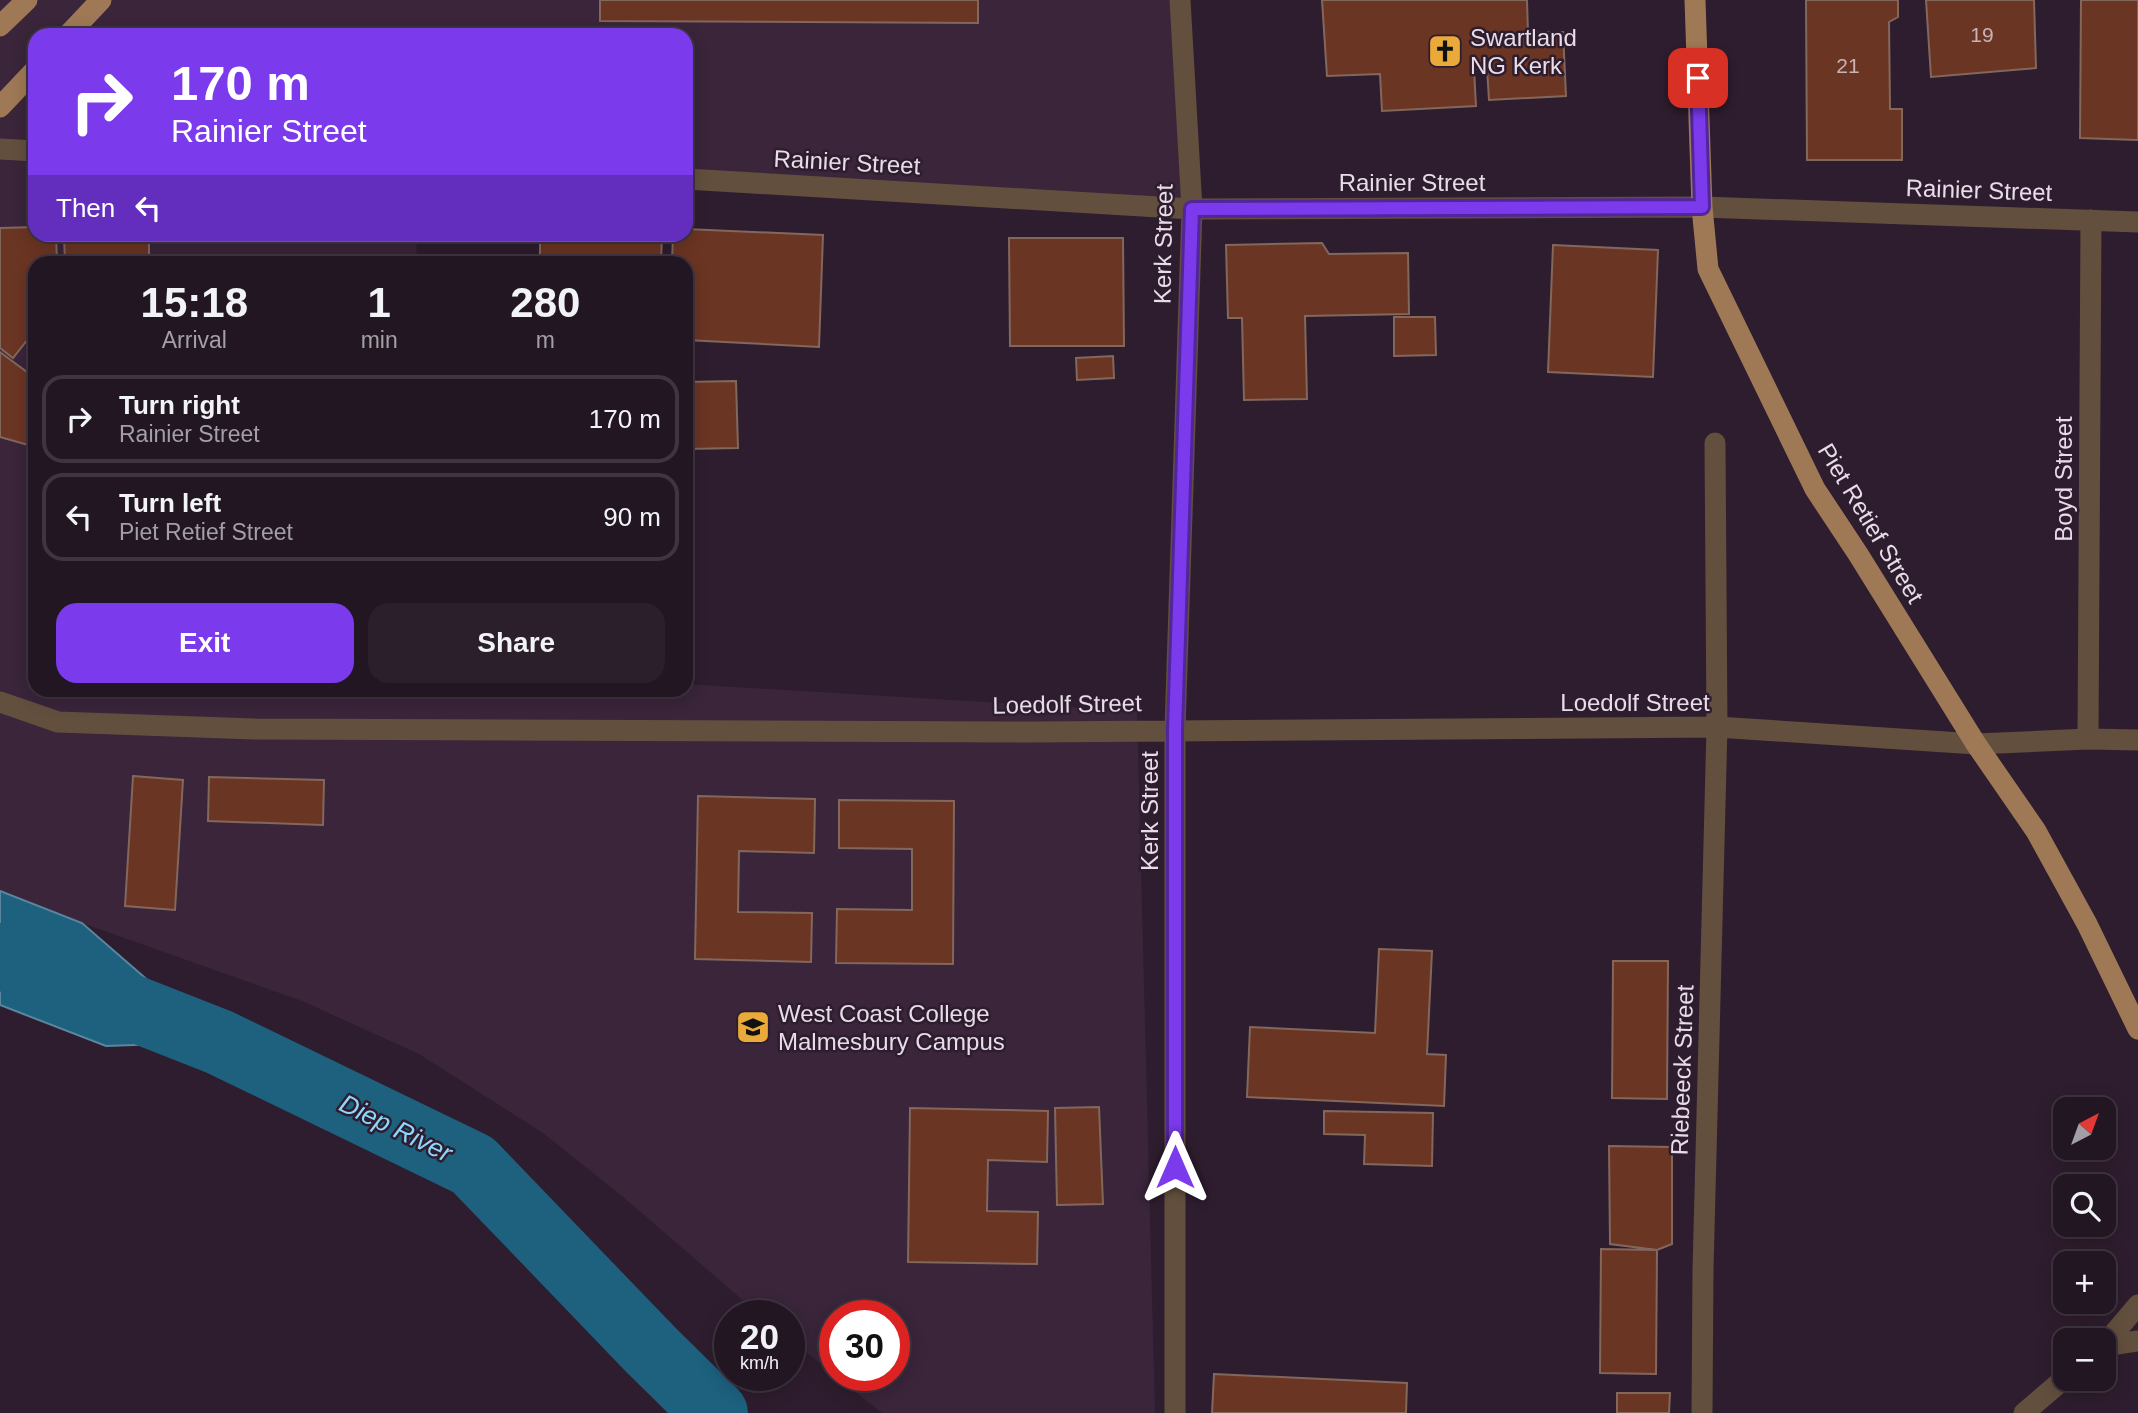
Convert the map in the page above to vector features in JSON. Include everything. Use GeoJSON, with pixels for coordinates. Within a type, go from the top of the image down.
{"type":"FeatureCollection","features":[{"type":"Feature","properties":{"kind":"main road"},"geometry":{"type":"LineString","coordinates":[[0,26],[27,0]]}},
{"type":"Feature","properties":{"kind":"main road"},"geometry":{"type":"LineString","coordinates":[[74,28],[100,0]]}},
{"type":"Feature","properties":{"kind":"main road","name":"Piet Retief Street"},"geometry":{"type":"LineString","coordinates":[[1695,0],[1702,207],[1708,269],[1815,489],[1976,744],[2036,831],[2087,924],[2138,1029]]}},
{"type":"Feature","properties":{"kind":"main road"},"geometry":{"type":"LineString","coordinates":[[0,107],[28,77]]}},
{"type":"Feature","properties":{"kind":"street","name":"Kerk Street"},"geometry":{"type":"LineString","coordinates":[[1175,1413],[1175,729],[1192,209],[1180,0]]}},
{"type":"Feature","properties":{"kind":"street"},"geometry":{"type":"LineString","coordinates":[[0,149],[28,151]]}},
{"type":"Feature","properties":{"kind":"street","name":"Rainier Street"},"geometry":{"type":"LineString","coordinates":[[693,179],[1192,209],[1702,207],[2138,222]]}},
{"type":"Feature","properties":{"kind":"street","name":"Boyd Street"},"geometry":{"type":"LineString","coordinates":[[2088,739],[2091,220]]}},
{"type":"Feature","properties":{"kind":"street","name":"Riebeeck Street"},"geometry":{"type":"LineString","coordinates":[[1702,1413],[1703,1270],[1717,727],[1715,443]]}},
{"type":"Feature","properties":{"kind":"street","name":"Loedolf Street"},"geometry":{"type":"LineString","coordinates":[[0,702],[58,722],[254,729],[1006,732],[1717,727],[1976,744],[2088,739],[2138,740]]}},
{"type":"Feature","properties":{"kind":"street"},"geometry":{"type":"LineString","coordinates":[[2116,1332],[2138,1305]]}},
{"type":"Feature","properties":{"kind":"street"},"geometry":{"type":"LineString","coordinates":[[2116,1344],[2138,1341]]}},
{"type":"Feature","properties":{"kind":"street"},"geometry":{"type":"LineString","coordinates":[[2024,1413],[2053,1388]]}},
{"type":"Feature","properties":{"kind":"shaded area","name":"West Coast College Malmesbury Campus"},"geometry":{"type":"Polygon","coordinates":[[[0,0],[1180,0],[1192,209],[693,179],[693,28],[28,28],[28,242],[417,242],[416,256],[28,256],[28,697],[693,697],[693,684],[1137,711],[1155,1413],[882,1413],[854,1391],[910,1391],[910,1300],[819,1300],[819,1362],[805,1352],[805,1300],[742,1300],[622,1196],[543,1133],[419,1054],[302,1001],[0,891],[0,0]]]}},
{"type":"Feature","properties":{"kind":"water"},"geometry":{"type":"Polygon","coordinates":[[[0,891],[82,923],[219,1042],[106,1046],[0,1005],[0,891]]]}},
{"type":"Feature","properties":{"kind":"building"},"geometry":{"type":"Polygon","coordinates":[[[600,0],[978,0],[978,23],[600,21],[600,0]]]}},
{"type":"Feature","properties":{"kind":"building","name":"Swartland NG Kerk"},"geometry":{"type":"Polygon","coordinates":[[[1322,0],[1527,0],[1528,33],[1563,32],[1566,96],[1489,100],[1487,68],[1474,69],[1476,106],[1382,111],[1380,74],[1327,76],[1322,0]]]}},
{"type":"Feature","properties":{"kind":"building"},"geometry":{"type":"Polygon","coordinates":[[[1806,0],[1898,0],[1898,17],[1889,22],[1890,109],[1902,109],[1902,160],[1807,160],[1806,0]]]}},
{"type":"Feature","properties":{"kind":"building"},"geometry":{"type":"Polygon","coordinates":[[[1926,0],[2034,0],[2036,68],[1931,77],[1926,0]]]}},
{"type":"Feature","properties":{"kind":"building"},"geometry":{"type":"Polygon","coordinates":[[[2081,0],[2138,0],[2138,140],[2080,138],[2081,0]]]}},
{"type":"Feature","properties":{"kind":"building"},"geometry":{"type":"Polygon","coordinates":[[[28,227],[28,242],[56,242],[57,256],[28,256],[28,339],[13,358],[0,348],[0,228],[28,227]]]}},
{"type":"Feature","properties":{"kind":"building"},"geometry":{"type":"Polygon","coordinates":[[[693,229],[823,235],[819,347],[693,340],[693,256],[672,256],[673,242],[693,242],[693,229]]]}},
{"type":"Feature","properties":{"kind":"building"},"geometry":{"type":"Polygon","coordinates":[[[1009,238],[1123,238],[1124,346],[1010,346],[1009,238]]]}},
{"type":"Feature","properties":{"kind":"building"},"geometry":{"type":"Polygon","coordinates":[[[64,242],[149,242],[149,256],[65,256],[64,242]]]}},
{"type":"Feature","properties":{"kind":"building"},"geometry":{"type":"Polygon","coordinates":[[[540,242],[662,242],[661,256],[540,256],[540,242]]]}},
{"type":"Feature","properties":{"kind":"building"},"geometry":{"type":"Polygon","coordinates":[[[1322,243],[1329,254],[1408,253],[1409,314],[1305,316],[1307,399],[1244,400],[1242,318],[1228,318],[1226,245],[1322,243]]]}},
{"type":"Feature","properties":{"kind":"building"},"geometry":{"type":"Polygon","coordinates":[[[1553,245],[1658,250],[1653,377],[1548,372],[1553,245]]]}},
{"type":"Feature","properties":{"kind":"building"},"geometry":{"type":"Polygon","coordinates":[[[1394,317],[1435,317],[1436,355],[1394,356],[1394,317]]]}},
{"type":"Feature","properties":{"kind":"building"},"geometry":{"type":"Polygon","coordinates":[[[0,352],[28,373],[28,445],[0,437],[0,352]]]}},
{"type":"Feature","properties":{"kind":"building"},"geometry":{"type":"Polygon","coordinates":[[[1113,356],[1114,378],[1077,380],[1076,358],[1113,356]]]}},
{"type":"Feature","properties":{"kind":"building"},"geometry":{"type":"Polygon","coordinates":[[[736,381],[738,448],[693,449],[693,382],[736,381]]]}},
{"type":"Feature","properties":{"kind":"building"},"geometry":{"type":"Polygon","coordinates":[[[133,776],[183,780],[175,910],[125,906],[133,776]]]}},
{"type":"Feature","properties":{"kind":"building"},"geometry":{"type":"Polygon","coordinates":[[[209,777],[324,780],[323,825],[208,821],[209,777]]]}},
{"type":"Feature","properties":{"kind":"building"},"geometry":{"type":"Polygon","coordinates":[[[698,796],[815,799],[814,853],[739,851],[738,912],[812,913],[811,962],[695,959],[698,796]]]}},
{"type":"Feature","properties":{"kind":"building"},"geometry":{"type":"Polygon","coordinates":[[[839,800],[954,801],[953,964],[836,963],[837,909],[912,910],[912,849],[839,848],[839,800]]]}},
{"type":"Feature","properties":{"kind":"building"},"geometry":{"type":"Polygon","coordinates":[[[1379,949],[1432,951],[1427,1054],[1446,1055],[1444,1106],[1247,1097],[1250,1027],[1375,1033],[1379,949]]]}},
{"type":"Feature","properties":{"kind":"building"},"geometry":{"type":"Polygon","coordinates":[[[1613,961],[1668,961],[1667,1099],[1612,1098],[1613,961]]]}},
{"type":"Feature","properties":{"kind":"building"},"geometry":{"type":"Polygon","coordinates":[[[1099,1107],[1103,1204],[1057,1205],[1055,1108],[1099,1107]]]}},
{"type":"Feature","properties":{"kind":"building"},"geometry":{"type":"Polygon","coordinates":[[[910,1108],[1048,1111],[1047,1162],[988,1160],[987,1211],[1038,1212],[1037,1264],[908,1262],[910,1108]]]}},
{"type":"Feature","properties":{"kind":"building"},"geometry":{"type":"Polygon","coordinates":[[[1324,1111],[1433,1113],[1432,1166],[1364,1164],[1365,1135],[1324,1134],[1324,1111]]]}},
{"type":"Feature","properties":{"kind":"building"},"geometry":{"type":"Polygon","coordinates":[[[1609,1146],[1672,1147],[1672,1244],[1657,1250],[1610,1244],[1609,1146]]]}},
{"type":"Feature","properties":{"kind":"building"},"geometry":{"type":"Polygon","coordinates":[[[1601,1249],[1657,1250],[1656,1374],[1600,1373],[1601,1249]]]}},
{"type":"Feature","properties":{"kind":"building"},"geometry":{"type":"Polygon","coordinates":[[[1214,1374],[1407,1383],[1406,1413],[1212,1413],[1214,1374]]]}},
{"type":"Feature","properties":{"kind":"building"},"geometry":{"type":"Polygon","coordinates":[[[1617,1393],[1670,1393],[1669,1413],[1617,1413],[1617,1393]]]}},
{"type":"Feature","properties":{"kind":"waterway","name":"Diep River"},"geometry":{"type":"LineString","coordinates":[[0,956],[219,1042],[473,1165],[715,1413]]}},
{"type":"Feature","properties":{"kind":"place","name":"Swartland NG Kerk"},"geometry":{"type":"Point","coordinates":[1445,51]}},
{"type":"Feature","properties":{"kind":"place","name":"West Coast College Malmesbury Campus"},"geometry":{"type":"Point","coordinates":[753,1027]}},
{"type":"Feature","properties":{"kind":"route"},"geometry":{"type":"LineString","coordinates":[[1175,1167],[1175,729],[1192,209],[1702,207],[1698,78]]}}]}
